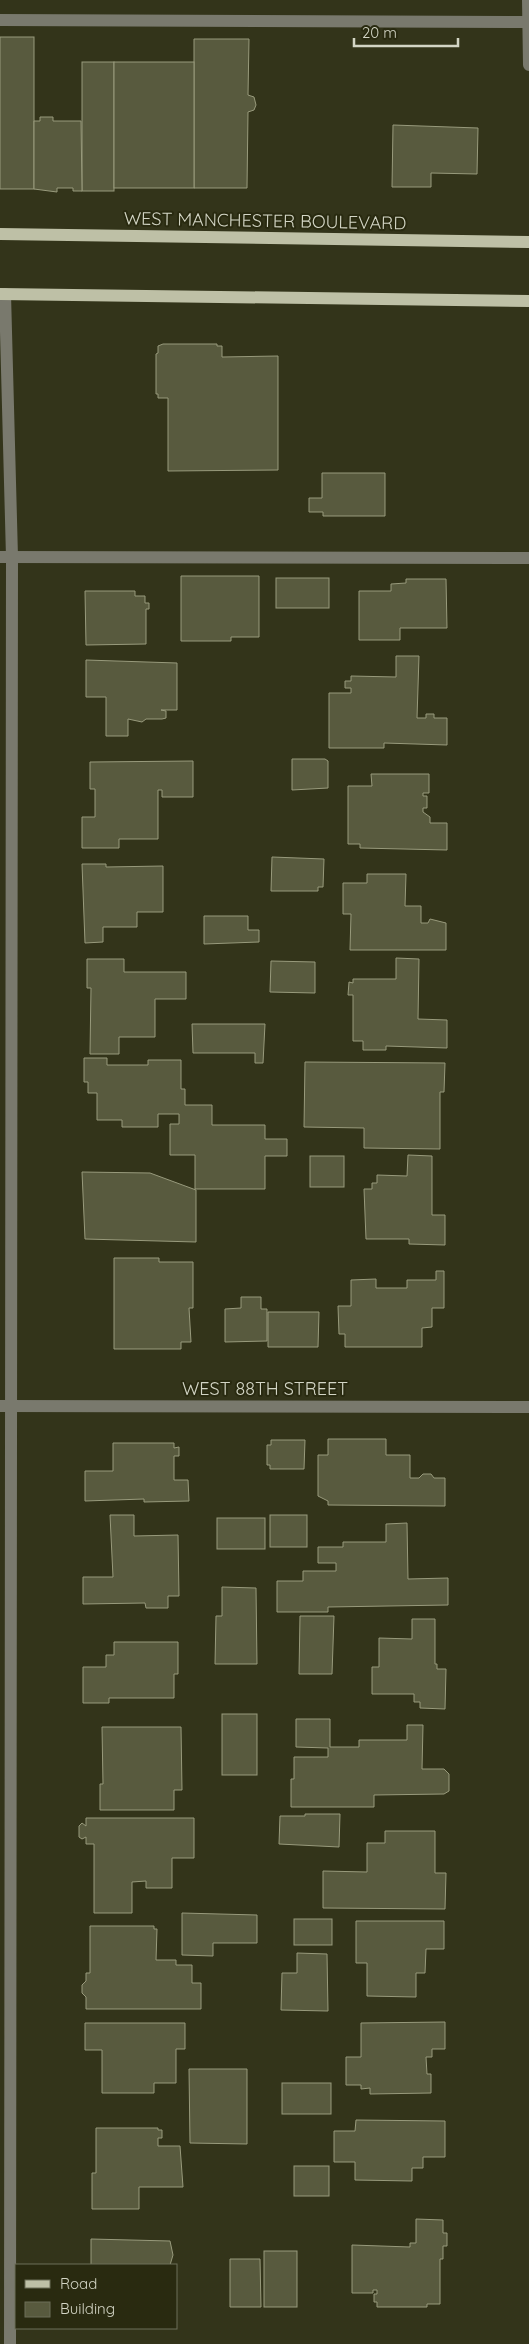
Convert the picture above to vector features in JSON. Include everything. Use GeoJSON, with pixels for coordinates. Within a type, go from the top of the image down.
{"type":"FeatureCollection","features":[{"type":"Feature","properties":{"kind":"main road","name":"WEST MANCHESTER BOULEVARD"},"geometry":{"type":"LineString","coordinates":[[0,234],[529,242]]}},
{"type":"Feature","properties":{"kind":"main road"},"geometry":{"type":"LineString","coordinates":[[2,294],[529,301]]}},
{"type":"Feature","properties":{"kind":"street"},"geometry":{"type":"LineString","coordinates":[[528,0],[529,65]]}},
{"type":"Feature","properties":{"kind":"street"},"geometry":{"type":"LineString","coordinates":[[0,20],[529,22]]}},
{"type":"Feature","properties":{"kind":"street"},"geometry":{"type":"LineString","coordinates":[[2,294],[6,557],[6,1406],[10,2344]]}},
{"type":"Feature","properties":{"kind":"street"},"geometry":{"type":"LineString","coordinates":[[6,557],[529,558]]}},
{"type":"Feature","properties":{"kind":"street","name":"WEST 88TH STREET"},"geometry":{"type":"LineString","coordinates":[[6,1406],[529,1407]]}},
{"type":"Feature","properties":{"kind":"building"},"geometry":{"type":"Polygon","coordinates":[[[0,37],[34,37],[34,189],[0,189],[0,37]]]}},
{"type":"Feature","properties":{"kind":"building"},"geometry":{"type":"Polygon","coordinates":[[[194,39],[249,39],[248,95],[254,97],[256,105],[254,110],[248,112],[247,188],[194,188],[194,39]]]}},
{"type":"Feature","properties":{"kind":"building"},"geometry":{"type":"Polygon","coordinates":[[[82,62],[114,62],[114,191],[82,191],[82,62]]]}},
{"type":"Feature","properties":{"kind":"building"},"geometry":{"type":"Polygon","coordinates":[[[114,62],[194,62],[194,188],[114,188],[114,62]]]}},
{"type":"Feature","properties":{"kind":"building"},"geometry":{"type":"Polygon","coordinates":[[[40,117],[53,117],[53,121],[81,121],[82,191],[73,191],[73,188],[57,188],[57,192],[34,189],[34,121],[40,121],[40,117]]]}},
{"type":"Feature","properties":{"kind":"building"},"geometry":{"type":"Polygon","coordinates":[[[393,125],[478,128],[477,174],[431,173],[431,187],[392,187],[393,125]]]}},
{"type":"Feature","properties":{"kind":"building"},"geometry":{"type":"Polygon","coordinates":[[[163,344],[217,344],[217,346],[222,346],[222,357],[278,356],[278,470],[168,471],[168,398],[158,398],[158,394],[156,394],[156,354],[158,353],[158,346],[163,344]]]}},
{"type":"Feature","properties":{"kind":"building"},"geometry":{"type":"Polygon","coordinates":[[[322,473],[385,473],[385,516],[323,516],[323,512],[309,512],[309,498],[322,498],[322,473]]]}},
{"type":"Feature","properties":{"kind":"building"},"geometry":{"type":"Polygon","coordinates":[[[181,576],[259,576],[259,637],[231,637],[231,641],[181,641],[181,576]]]}},
{"type":"Feature","properties":{"kind":"building"},"geometry":{"type":"Polygon","coordinates":[[[276,578],[329,578],[329,608],[276,608],[276,578]]]}},
{"type":"Feature","properties":{"kind":"building"},"geometry":{"type":"Polygon","coordinates":[[[406,579],[446,579],[447,628],[400,628],[400,640],[359,640],[359,591],[391,591],[391,584],[406,583],[406,579]]]}},
{"type":"Feature","properties":{"kind":"building"},"geometry":{"type":"Polygon","coordinates":[[[85,591],[135,591],[135,596],[145,596],[145,603],[149,603],[149,609],[146,609],[146,644],[86,645],[85,591]]]}},
{"type":"Feature","properties":{"kind":"building"},"geometry":{"type":"Polygon","coordinates":[[[396,656],[419,656],[417,718],[426,718],[426,714],[434,714],[434,718],[447,718],[447,745],[384,743],[384,748],[329,748],[329,693],[351,693],[351,688],[345,688],[345,681],[351,681],[351,676],[396,677],[396,656]]]}},
{"type":"Feature","properties":{"kind":"building"},"geometry":{"type":"Polygon","coordinates":[[[86,660],[177,663],[177,710],[161,710],[166,711],[166,718],[162,719],[146,719],[142,722],[128,719],[128,736],[106,736],[106,697],[86,697],[86,660]]]}},
{"type":"Feature","properties":{"kind":"building"},"geometry":{"type":"Polygon","coordinates":[[[292,759],[325,759],[328,761],[328,788],[292,790],[292,759]]]}},
{"type":"Feature","properties":{"kind":"building"},"geometry":{"type":"Polygon","coordinates":[[[193,761],[193,797],[162,797],[162,790],[158,790],[158,839],[119,839],[119,848],[82,848],[82,817],[95,817],[95,789],[90,789],[90,762],[193,761]]]}},
{"type":"Feature","properties":{"kind":"building"},"geometry":{"type":"Polygon","coordinates":[[[371,774],[429,774],[429,793],[423,793],[423,796],[427,796],[427,808],[423,808],[423,812],[430,817],[430,823],[447,823],[447,850],[360,848],[360,844],[348,844],[348,786],[372,786],[371,774]]]}},
{"type":"Feature","properties":{"kind":"building"},"geometry":{"type":"Polygon","coordinates":[[[272,857],[324,859],[323,887],[318,887],[318,891],[271,891],[272,857]]]}},
{"type":"Feature","properties":{"kind":"building"},"geometry":{"type":"Polygon","coordinates":[[[82,864],[106,864],[106,867],[163,866],[163,912],[137,912],[137,927],[103,927],[103,942],[85,943],[82,864]]]}},
{"type":"Feature","properties":{"kind":"building"},"geometry":{"type":"Polygon","coordinates":[[[367,874],[406,874],[405,906],[421,906],[421,923],[428,923],[430,919],[446,923],[446,950],[350,950],[351,914],[343,914],[343,883],[367,883],[367,874]]]}},
{"type":"Feature","properties":{"kind":"building"},"geometry":{"type":"Polygon","coordinates":[[[204,916],[248,916],[248,930],[259,930],[259,942],[204,944],[204,916]]]}},
{"type":"Feature","properties":{"kind":"building"},"geometry":{"type":"Polygon","coordinates":[[[396,958],[419,959],[418,1019],[447,1020],[447,1048],[386,1046],[386,1050],[363,1050],[363,1041],[353,1041],[353,995],[348,995],[349,982],[353,983],[353,979],[396,979],[396,958]]]}},
{"type":"Feature","properties":{"kind":"building"},"geometry":{"type":"Polygon","coordinates":[[[87,959],[124,959],[124,972],[186,972],[186,999],[155,999],[155,1037],[119,1037],[119,1054],[90,1054],[91,988],[87,988],[87,959]]]}},
{"type":"Feature","properties":{"kind":"building"},"geometry":{"type":"Polygon","coordinates":[[[271,961],[315,962],[315,993],[270,992],[271,961]]]}},
{"type":"Feature","properties":{"kind":"building"},"geometry":{"type":"Polygon","coordinates":[[[192,1024],[265,1024],[263,1063],[255,1063],[255,1053],[193,1053],[192,1024]]]}},
{"type":"Feature","properties":{"kind":"building"},"geometry":{"type":"Polygon","coordinates":[[[84,1058],[107,1058],[107,1065],[148,1065],[148,1060],[181,1060],[181,1089],[185,1089],[185,1105],[212,1105],[212,1125],[265,1125],[265,1139],[287,1139],[287,1156],[265,1156],[265,1189],[195,1189],[195,1155],[170,1155],[170,1124],[179,1124],[179,1114],[158,1114],[158,1127],[122,1127],[122,1120],[97,1120],[97,1093],[88,1093],[88,1082],[84,1082],[84,1058]]]}},
{"type":"Feature","properties":{"kind":"building"},"geometry":{"type":"Polygon","coordinates":[[[305,1062],[445,1063],[444,1092],[440,1092],[440,1149],[364,1148],[364,1128],[304,1127],[305,1062]]]}},
{"type":"Feature","properties":{"kind":"building"},"geometry":{"type":"Polygon","coordinates":[[[408,1155],[432,1156],[432,1215],[445,1215],[445,1245],[409,1244],[409,1239],[366,1239],[364,1189],[372,1189],[372,1183],[377,1183],[377,1175],[407,1176],[408,1155]]]}},
{"type":"Feature","properties":{"kind":"building"},"geometry":{"type":"Polygon","coordinates":[[[310,1156],[344,1156],[344,1187],[310,1187],[310,1156]]]}},
{"type":"Feature","properties":{"kind":"building"},"geometry":{"type":"Polygon","coordinates":[[[82,1172],[150,1173],[196,1190],[196,1242],[85,1239],[82,1172]]]}},
{"type":"Feature","properties":{"kind":"building"},"geometry":{"type":"Polygon","coordinates":[[[114,1258],[159,1258],[159,1262],[193,1262],[193,1308],[189,1308],[191,1342],[181,1342],[181,1349],[114,1349],[114,1258]]]}},
{"type":"Feature","properties":{"kind":"building"},"geometry":{"type":"Polygon","coordinates":[[[436,1271],[444,1271],[444,1308],[432,1308],[432,1327],[422,1328],[422,1347],[345,1347],[345,1334],[339,1334],[338,1306],[351,1306],[351,1280],[376,1279],[376,1288],[407,1288],[407,1280],[436,1280],[436,1271]]]}},
{"type":"Feature","properties":{"kind":"building"},"geometry":{"type":"Polygon","coordinates":[[[241,1297],[261,1297],[261,1309],[267,1309],[267,1341],[225,1342],[225,1309],[241,1308],[241,1297]]]}},
{"type":"Feature","properties":{"kind":"building"},"geometry":{"type":"Polygon","coordinates":[[[268,1312],[319,1312],[318,1347],[268,1347],[268,1312]]]}},
{"type":"Feature","properties":{"kind":"building"},"geometry":{"type":"Polygon","coordinates":[[[328,1439],[386,1439],[386,1455],[410,1455],[410,1478],[419,1478],[423,1474],[431,1474],[434,1478],[445,1478],[445,1506],[328,1505],[328,1501],[318,1496],[318,1455],[328,1455],[328,1439]]]}},
{"type":"Feature","properties":{"kind":"building"},"geometry":{"type":"Polygon","coordinates":[[[271,1440],[305,1440],[304,1469],[270,1469],[270,1465],[267,1465],[267,1445],[271,1445],[271,1440]]]}},
{"type":"Feature","properties":{"kind":"building"},"geometry":{"type":"Polygon","coordinates":[[[113,1443],[174,1443],[174,1448],[179,1447],[179,1456],[174,1456],[174,1480],[188,1480],[189,1501],[144,1502],[144,1499],[85,1501],[85,1471],[113,1471],[113,1443]]]}},
{"type":"Feature","properties":{"kind":"building"},"geometry":{"type":"Polygon","coordinates":[[[110,1515],[134,1515],[134,1536],[178,1535],[179,1596],[168,1596],[168,1608],[146,1608],[145,1603],[83,1604],[83,1577],[113,1577],[110,1515]]]}},
{"type":"Feature","properties":{"kind":"building"},"geometry":{"type":"Polygon","coordinates":[[[270,1515],[307,1515],[307,1547],[270,1547],[270,1515]]]}},
{"type":"Feature","properties":{"kind":"building"},"geometry":{"type":"Polygon","coordinates":[[[217,1518],[265,1518],[265,1549],[217,1549],[217,1518]]]}},
{"type":"Feature","properties":{"kind":"building"},"geometry":{"type":"Polygon","coordinates":[[[407,1523],[408,1579],[448,1578],[448,1605],[328,1607],[328,1612],[277,1612],[277,1581],[303,1581],[303,1571],[336,1571],[336,1563],[318,1563],[318,1547],[343,1547],[343,1542],[386,1542],[386,1524],[407,1523]]]}},
{"type":"Feature","properties":{"kind":"building"},"geometry":{"type":"Polygon","coordinates":[[[222,1587],[256,1588],[257,1664],[215,1664],[216,1616],[222,1616],[222,1587]]]}},
{"type":"Feature","properties":{"kind":"building"},"geometry":{"type":"Polygon","coordinates":[[[300,1616],[334,1616],[332,1674],[299,1674],[300,1616]]]}},
{"type":"Feature","properties":{"kind":"building"},"geometry":{"type":"Polygon","coordinates":[[[412,1619],[435,1619],[435,1664],[437,1664],[437,1669],[446,1669],[445,1709],[420,1708],[420,1702],[414,1702],[414,1694],[372,1694],[372,1667],[379,1667],[379,1638],[412,1639],[412,1619]]]}},
{"type":"Feature","properties":{"kind":"building"},"geometry":{"type":"Polygon","coordinates":[[[114,1642],[178,1642],[178,1674],[174,1674],[174,1698],[109,1698],[109,1703],[83,1703],[83,1667],[106,1667],[106,1655],[114,1655],[114,1642]]]}},
{"type":"Feature","properties":{"kind":"building"},"geometry":{"type":"Polygon","coordinates":[[[222,1714],[257,1714],[257,1775],[222,1775],[222,1714]]]}},
{"type":"Feature","properties":{"kind":"building"},"geometry":{"type":"Polygon","coordinates":[[[296,1719],[330,1719],[330,1747],[359,1747],[359,1740],[407,1740],[407,1725],[423,1725],[422,1769],[444,1769],[449,1774],[449,1791],[444,1794],[374,1795],[374,1807],[291,1807],[291,1779],[294,1779],[294,1757],[328,1757],[328,1748],[296,1747],[296,1719]]]}},
{"type":"Feature","properties":{"kind":"building"},"geometry":{"type":"Polygon","coordinates":[[[102,1727],[181,1727],[182,1790],[174,1790],[174,1810],[100,1810],[100,1784],[103,1784],[102,1727]]]}},
{"type":"Feature","properties":{"kind":"building"},"geometry":{"type":"Polygon","coordinates":[[[305,1814],[340,1814],[339,1847],[279,1844],[280,1816],[305,1816],[305,1814]]]}},
{"type":"Feature","properties":{"kind":"building"},"geometry":{"type":"Polygon","coordinates":[[[86,1818],[194,1818],[194,1858],[172,1858],[172,1888],[146,1888],[146,1881],[132,1882],[132,1913],[94,1913],[94,1844],[86,1844],[86,1837],[82,1839],[79,1837],[79,1826],[82,1823],[86,1826],[86,1818]]]}},
{"type":"Feature","properties":{"kind":"building"},"geometry":{"type":"Polygon","coordinates":[[[385,1831],[435,1831],[435,1873],[446,1873],[445,1909],[323,1908],[323,1871],[367,1872],[367,1843],[385,1843],[385,1831]]]}},
{"type":"Feature","properties":{"kind":"building"},"geometry":{"type":"Polygon","coordinates":[[[182,1913],[257,1915],[257,1943],[213,1943],[213,1956],[182,1955],[182,1913]]]}},
{"type":"Feature","properties":{"kind":"building"},"geometry":{"type":"Polygon","coordinates":[[[294,1919],[332,1919],[332,1945],[294,1945],[294,1919]]]}},
{"type":"Feature","properties":{"kind":"building"},"geometry":{"type":"Polygon","coordinates":[[[356,1921],[444,1921],[444,1949],[426,1949],[425,1973],[416,1973],[416,1997],[367,1996],[367,1963],[356,1963],[356,1921]]]}},
{"type":"Feature","properties":{"kind":"building"},"geometry":{"type":"Polygon","coordinates":[[[90,1926],[154,1926],[154,1929],[157,1929],[156,1960],[176,1960],[176,1965],[192,1965],[192,1983],[201,1983],[201,2009],[86,2009],[86,1997],[82,1993],[82,1985],[86,1981],[86,1973],[90,1973],[90,1926]]]}},
{"type":"Feature","properties":{"kind":"building"},"geometry":{"type":"Polygon","coordinates":[[[297,1953],[327,1954],[328,2011],[281,2010],[282,1973],[297,1973],[297,1953]]]}},
{"type":"Feature","properties":{"kind":"building"},"geometry":{"type":"Polygon","coordinates":[[[445,2022],[445,2049],[432,2049],[432,2057],[426,2057],[427,2074],[431,2074],[431,2093],[370,2094],[370,2088],[361,2089],[361,2085],[346,2085],[346,2057],[361,2057],[361,2023],[445,2022]]]}},
{"type":"Feature","properties":{"kind":"building"},"geometry":{"type":"Polygon","coordinates":[[[85,2023],[185,2023],[185,2049],[176,2049],[176,2083],[154,2083],[154,2093],[102,2093],[102,2050],[85,2050],[85,2023]]]}},
{"type":"Feature","properties":{"kind":"building"},"geometry":{"type":"Polygon","coordinates":[[[189,2069],[247,2069],[247,2144],[190,2143],[189,2069]]]}},
{"type":"Feature","properties":{"kind":"building"},"geometry":{"type":"Polygon","coordinates":[[[282,2083],[331,2083],[331,2114],[282,2114],[282,2083]]]}},
{"type":"Feature","properties":{"kind":"building"},"geometry":{"type":"Polygon","coordinates":[[[356,2120],[445,2121],[445,2157],[423,2157],[423,2168],[412,2168],[412,2181],[355,2180],[355,2162],[334,2162],[334,2131],[355,2131],[356,2120]]]}},
{"type":"Feature","properties":{"kind":"building"},"geometry":{"type":"Polygon","coordinates":[[[96,2128],[158,2128],[158,2130],[162,2130],[162,2138],[158,2138],[158,2146],[180,2146],[183,2187],[139,2187],[139,2209],[92,2209],[92,2173],[96,2173],[96,2128]]]}},
{"type":"Feature","properties":{"kind":"building"},"geometry":{"type":"Polygon","coordinates":[[[294,2166],[329,2166],[329,2196],[294,2196],[294,2166]]]}},
{"type":"Feature","properties":{"kind":"building"},"geometry":{"type":"Polygon","coordinates":[[[416,2219],[443,2220],[443,2233],[447,2233],[447,2246],[443,2246],[443,2259],[440,2259],[440,2304],[427,2304],[427,2307],[377,2307],[377,2302],[374,2302],[374,2294],[377,2294],[377,2290],[373,2290],[373,2293],[352,2293],[352,2245],[410,2247],[410,2243],[416,2243],[416,2219]]]}},
{"type":"Feature","properties":{"kind":"building"},"geometry":{"type":"Polygon","coordinates":[[[91,2239],[170,2241],[173,2255],[170,2264],[91,2264],[91,2239]]]}},
{"type":"Feature","properties":{"kind":"building"},"geometry":{"type":"Polygon","coordinates":[[[264,2251],[297,2251],[297,2307],[264,2307],[264,2251]]]}},
{"type":"Feature","properties":{"kind":"building"},"geometry":{"type":"Polygon","coordinates":[[[230,2259],[260,2259],[261,2307],[230,2307],[230,2259]]]}}]}
